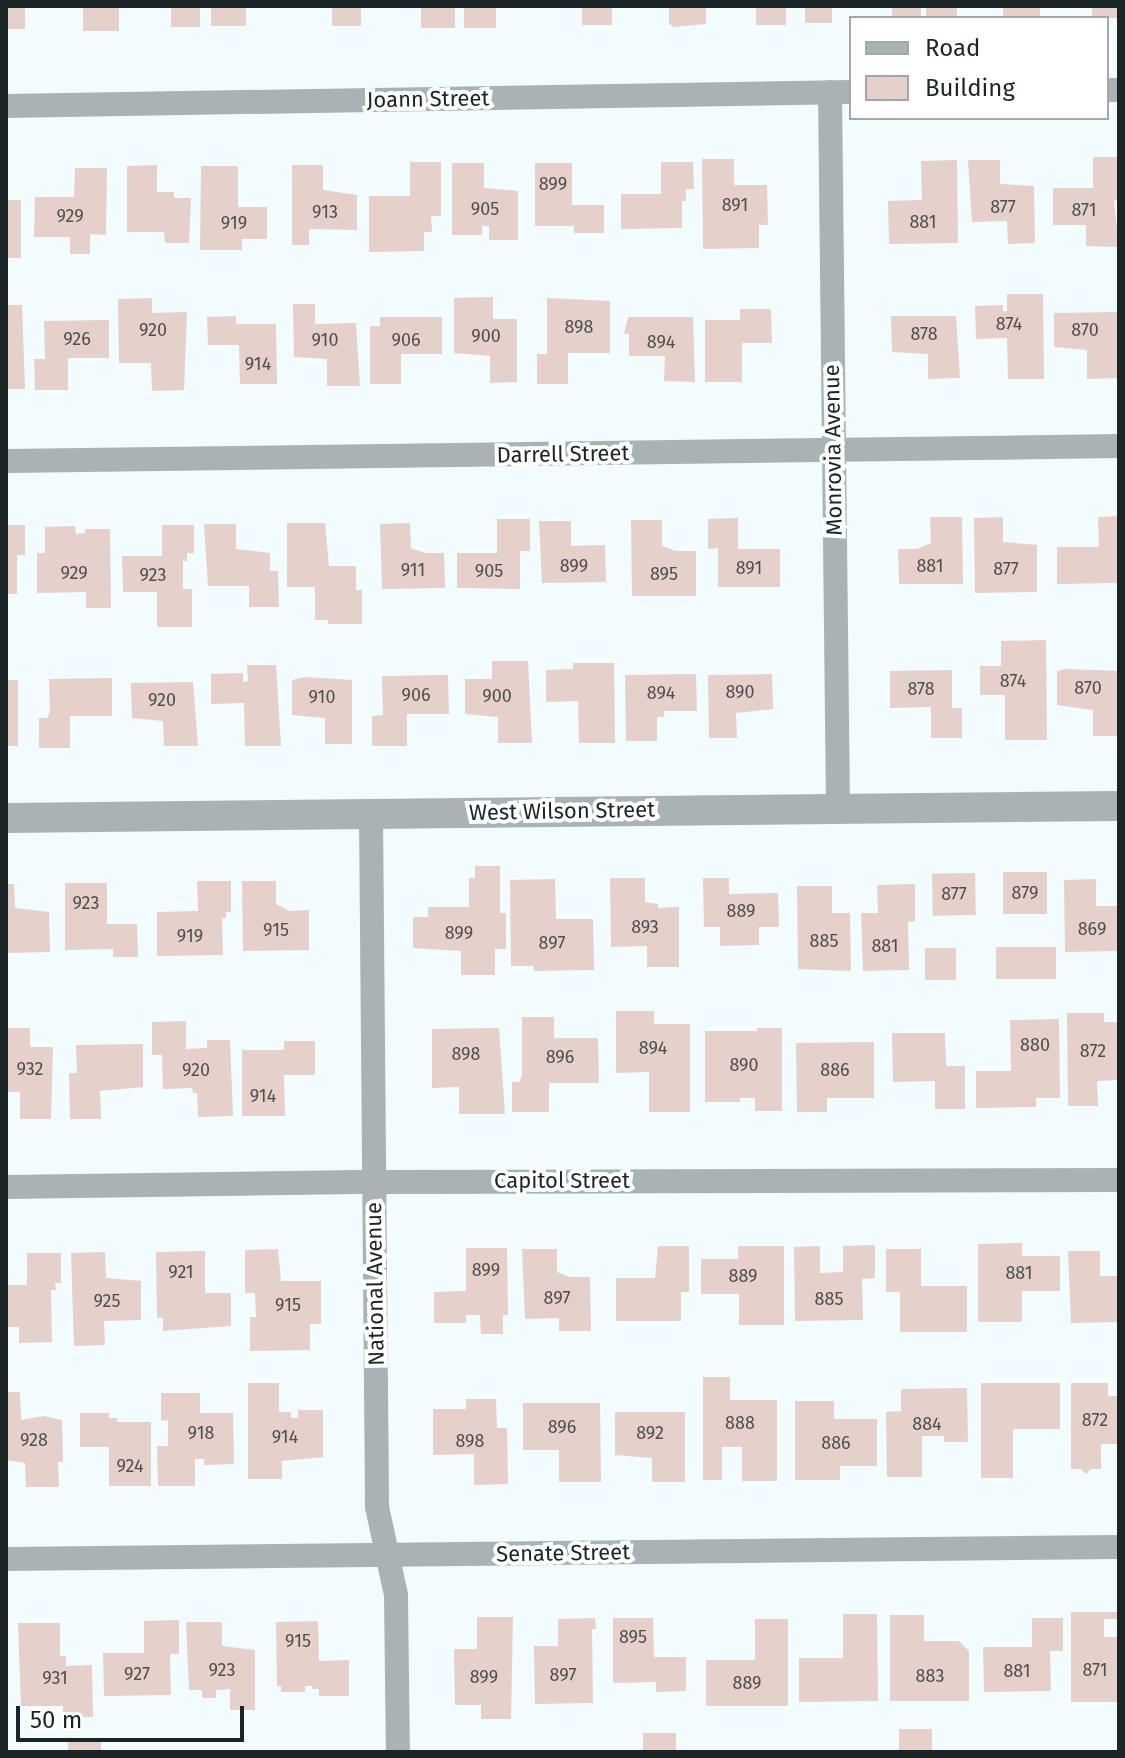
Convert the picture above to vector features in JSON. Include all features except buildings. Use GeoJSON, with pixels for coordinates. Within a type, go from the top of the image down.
{"type":"FeatureCollection","features":[{"type":"Feature","properties":{"kind":"street","name":"Joann Street"},"geometry":{"type":"LineString","coordinates":[[6,106],[841,92]]}},
{"type":"Feature","properties":{"kind":"street","name":"Monrovia Avenue"},"geometry":{"type":"LineString","coordinates":[[838,808],[833,450],[841,92]]}},
{"type":"Feature","properties":{"kind":"street","name":"Darrell Street"},"geometry":{"type":"LineString","coordinates":[[6,461],[1119,446]]}},
{"type":"Feature","properties":{"kind":"street","name":"West Wilson Street"},"geometry":{"type":"LineString","coordinates":[[6,818],[1119,806]]}},
{"type":"Feature","properties":{"kind":"street","name":"National Avenue"},"geometry":{"type":"LineString","coordinates":[[371,814],[377,1507],[396,1595],[398,1752]]}},
{"type":"Feature","properties":{"kind":"street","name":"Capitol Street"},"geometry":{"type":"LineString","coordinates":[[6,1187],[374,1182],[1119,1180]]}},
{"type":"Feature","properties":{"kind":"street","name":"Senate Street"},"geometry":{"type":"LineString","coordinates":[[6,1559],[1119,1547]]}}]}
